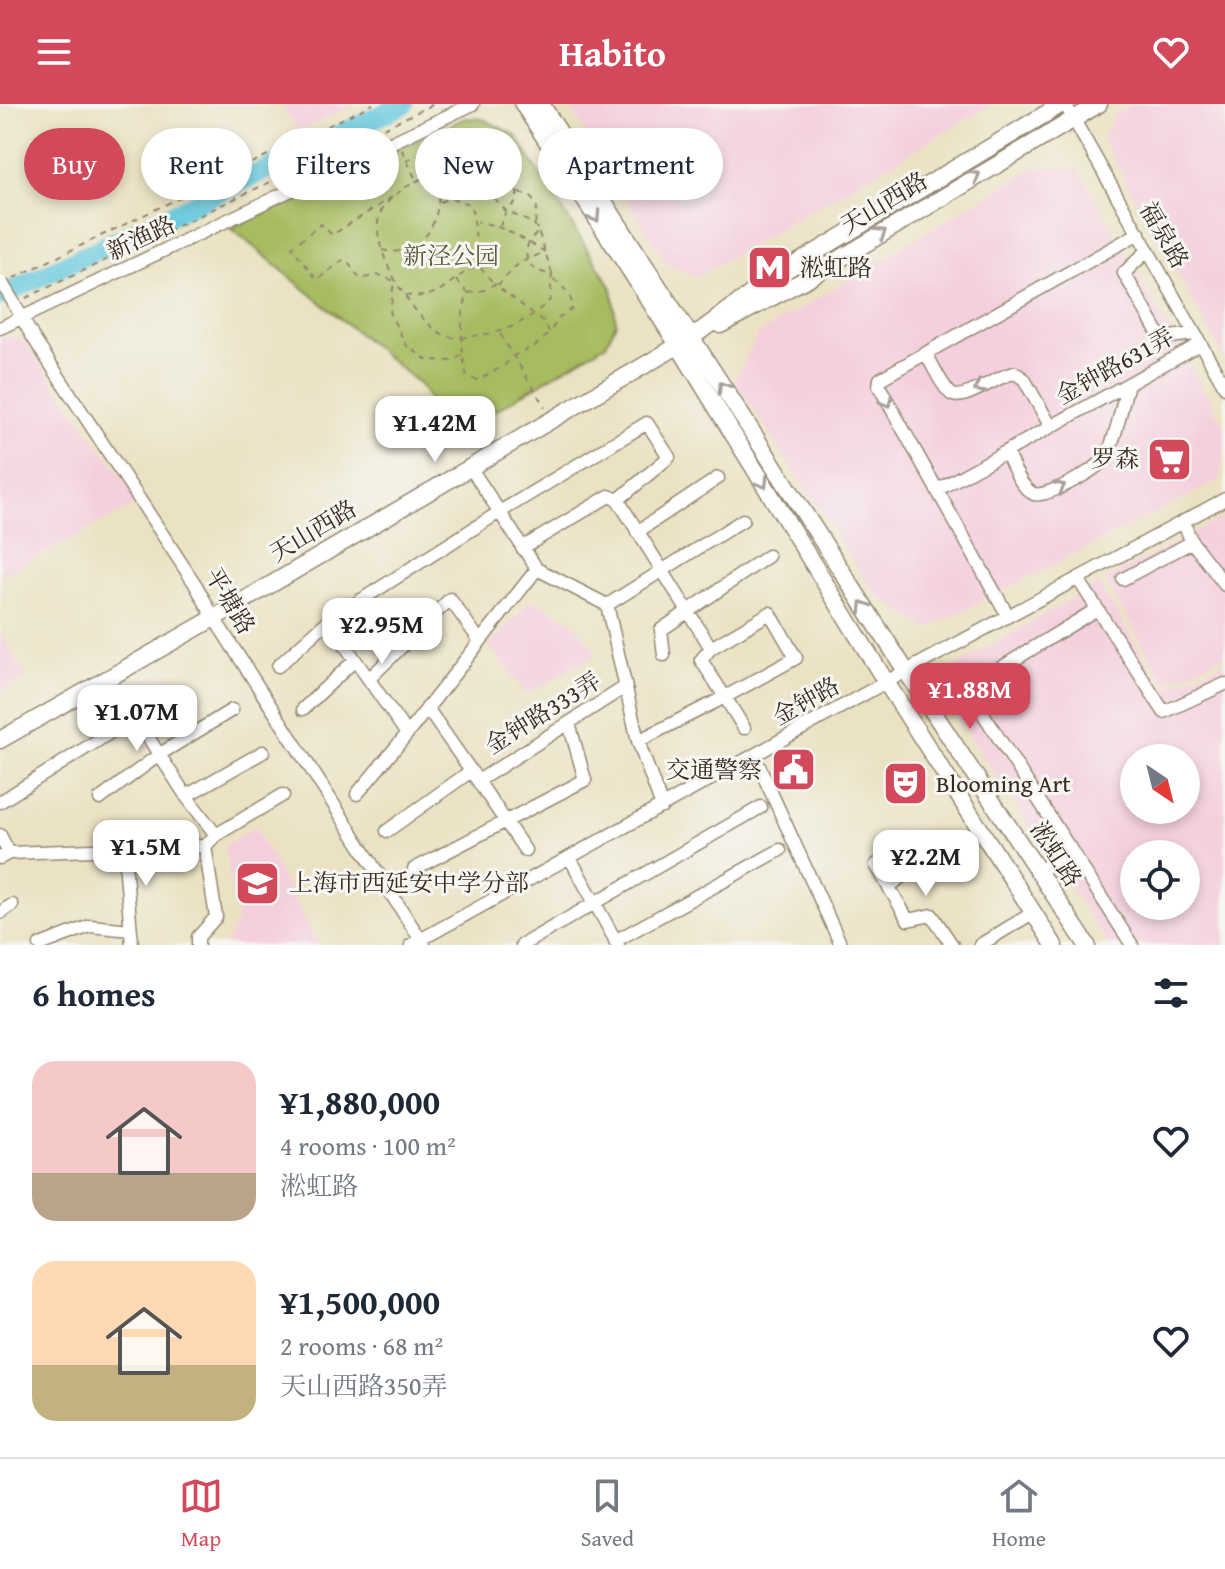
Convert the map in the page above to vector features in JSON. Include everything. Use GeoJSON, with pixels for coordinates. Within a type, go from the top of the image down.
{"type":"FeatureCollection","features":[{"type":"Feature","properties":{"kind":"main road","name":"淞虹路"},"geometry":{"type":"LineString","coordinates":[[523,104],[1087,945]]}},
{"type":"Feature","properties":{"kind":"main road","name":"淞虹路"},"geometry":{"type":"LineString","coordinates":[[541,104],[886,682],[1054,945]]}},
{"type":"Feature","properties":{"kind":"main road","name":"天山西路"},"geometry":{"type":"LineString","coordinates":[[0,740],[684,342],[808,278],[1067,109],[1099,104]]}},
{"type":"Feature","properties":{"kind":"street","name":"新渔路"},"geometry":{"type":"LineString","coordinates":[[399,139],[473,104]]}},
{"type":"Feature","properties":{"kind":"street","name":"福泉路"},"geometry":{"type":"LineString","coordinates":[[1067,109],[1139,233],[1143,253],[1225,387]]}},
{"type":"Feature","properties":{"kind":"street","name":"新渔路"},"geometry":{"type":"LineString","coordinates":[[0,328],[271,200]]}},
{"type":"Feature","properties":{"kind":"street"},"geometry":{"type":"LineString","coordinates":[[1008,616],[879,386],[880,379],[1139,233]]}},
{"type":"Feature","properties":{"kind":"street"},"geometry":{"type":"LineString","coordinates":[[1143,253],[1135,277],[1171,335],[1198,339]]}},
{"type":"Feature","properties":{"kind":"street","name":"平塘路"},"geometry":{"type":"LineString","coordinates":[[1,282],[195,584],[418,943]]}},
{"type":"Feature","properties":{"kind":"street","name":"金钟路631弄"},"geometry":{"type":"LineString","coordinates":[[937,490],[1128,384],[1198,339]]}},
{"type":"Feature","properties":{"kind":"street","name":"金钟路631弄"},"geometry":{"type":"LineString","coordinates":[[926,353],[948,392],[955,397],[964,396],[1005,373],[1015,373],[1024,379],[1051,427]]}},
{"type":"Feature","properties":{"kind":"street"},"geometry":{"type":"LineString","coordinates":[[1006,452],[1026,487],[1035,494],[1047,494],[1093,470],[1106,456],[1128,384]]}},
{"type":"Feature","properties":{"kind":"street"},"geometry":{"type":"LineString","coordinates":[[278,666],[328,621],[647,423],[669,457],[618,500]]}},
{"type":"Feature","properties":{"kind":"street"},"geometry":{"type":"LineString","coordinates":[[470,467],[537,569],[607,605],[743,520]]}},
{"type":"Feature","properties":{"kind":"street"},"geometry":{"type":"LineString","coordinates":[[637,532],[718,478]]}},
{"type":"Feature","properties":{"kind":"street"},"geometry":{"type":"LineString","coordinates":[[522,548],[609,496],[618,500],[711,648]]}},
{"type":"Feature","properties":{"kind":"street","name":"金钟路"},"geometry":{"type":"LineString","coordinates":[[418,943],[886,682],[1225,499]]}},
{"type":"Feature","properties":{"kind":"street"},"geometry":{"type":"LineString","coordinates":[[1183,522],[1192,542],[1225,585]]}},
{"type":"Feature","properties":{"kind":"street"},"geometry":{"type":"LineString","coordinates":[[1123,579],[1192,542]]}},
{"type":"Feature","properties":{"kind":"street"},"geometry":{"type":"LineString","coordinates":[[664,655],[661,630],[768,556]]}},
{"type":"Feature","properties":{"kind":"street"},"geometry":{"type":"LineString","coordinates":[[357,794],[537,569]]}},
{"type":"Feature","properties":{"kind":"street"},"geometry":{"type":"LineString","coordinates":[[1078,579],[1164,712],[1225,684]]}},
{"type":"Feature","properties":{"kind":"street"},"geometry":{"type":"LineString","coordinates":[[369,679],[450,599],[480,641]]}},
{"type":"Feature","properties":{"kind":"street","name":"金钟路333弄"},"geometry":{"type":"LineString","coordinates":[[607,605],[638,741],[662,807]]}},
{"type":"Feature","properties":{"kind":"street"},"geometry":{"type":"LineString","coordinates":[[1097,609],[986,677],[982,712],[1132,945]]}},
{"type":"Feature","properties":{"kind":"street"},"geometry":{"type":"LineString","coordinates":[[638,741],[725,697],[796,658],[770,613],[711,648],[701,660],[725,697],[744,728]]}},
{"type":"Feature","properties":{"kind":"street"},"geometry":{"type":"LineString","coordinates":[[328,621],[407,734]]}},
{"type":"Feature","properties":{"kind":"street"},"geometry":{"type":"LineString","coordinates":[[303,709],[355,660]]}},
{"type":"Feature","properties":{"kind":"street","name":"金钟路333弄"},"geometry":{"type":"LineString","coordinates":[[427,708],[474,776],[569,723],[625,687]]}},
{"type":"Feature","properties":{"kind":"street"},"geometry":{"type":"LineString","coordinates":[[100,799],[160,754],[232,710]]}},
{"type":"Feature","properties":{"kind":"street"},"geometry":{"type":"LineString","coordinates":[[0,802],[135,717],[186,796],[216,835]]}},
{"type":"Feature","properties":{"kind":"street"},"geometry":{"type":"LineString","coordinates":[[414,869],[585,780],[569,723]]}},
{"type":"Feature","properties":{"kind":"street"},"geometry":{"type":"LineString","coordinates":[[186,796],[263,752]]}},
{"type":"Feature","properties":{"kind":"street"},"geometry":{"type":"LineString","coordinates":[[754,755],[839,945]]}},
{"type":"Feature","properties":{"kind":"street"},"geometry":{"type":"LineString","coordinates":[[387,831],[474,776],[525,850]]}},
{"type":"Feature","properties":{"kind":"street"},"geometry":{"type":"LineString","coordinates":[[0,835],[4,855],[205,846],[216,835],[283,795]]}},
{"type":"Feature","properties":{"kind":"street"},"geometry":{"type":"LineString","coordinates":[[522,945],[761,807]]}},
{"type":"Feature","properties":{"kind":"street"},"geometry":{"type":"LineString","coordinates":[[198,945],[198,937],[216,917],[205,846]]}},
{"type":"Feature","properties":{"kind":"street"},"geometry":{"type":"LineString","coordinates":[[1039,872],[1070,848]]}},
{"type":"Feature","properties":{"kind":"street"},"geometry":{"type":"LineString","coordinates":[[124,849],[132,945]]}},
{"type":"Feature","properties":{"kind":"street"},"geometry":{"type":"LineString","coordinates":[[570,858],[617,943],[780,850]]}},
{"type":"Feature","properties":{"kind":"street"},"geometry":{"type":"LineString","coordinates":[[889,887],[908,920],[932,915],[952,945]]}},
{"type":"Feature","properties":{"kind":"street"},"geometry":{"type":"LineString","coordinates":[[0,913],[12,905]]}},
{"type":"Feature","properties":{"kind":"street"},"geometry":{"type":"LineString","coordinates":[[980,945],[1034,912]]}},
{"type":"Feature","properties":{"kind":"street"},"geometry":{"type":"LineString","coordinates":[[40,945],[90,926],[131,930]]}},
{"type":"Feature","properties":{"kind":"path"},"geometry":{"type":"LineString","coordinates":[[1,282],[373,104]]}},
{"type":"Feature","properties":{"kind":"path"},"geometry":{"type":"LineString","coordinates":[[28,298],[434,104]]}},
{"type":"Feature","properties":{"kind":"path"},"geometry":{"type":"LineString","coordinates":[[399,144],[415,180]]}},
{"type":"Feature","properties":{"kind":"path"},"geometry":{"type":"LineString","coordinates":[[406,160],[415,157]]}},
{"type":"Feature","properties":{"kind":"path"},"geometry":{"type":"LineString","coordinates":[[522,193],[531,196],[537,208],[534,224]]}},
{"type":"Feature","properties":{"kind":"path"},"geometry":{"type":"LineString","coordinates":[[382,250],[404,252],[419,243],[430,230],[439,202],[449,198],[470,204],[477,222],[475,246],[479,266],[502,293],[534,314],[550,333]]}},
{"type":"Feature","properties":{"kind":"path"},"geometry":{"type":"LineString","coordinates":[[387,200],[332,235],[321,224],[292,247],[317,280],[343,260],[360,279],[379,275],[394,281]]}},
{"type":"Feature","properties":{"kind":"path"},"geometry":{"type":"LineString","coordinates":[[391,200],[379,215],[379,243],[394,281],[437,332],[452,338],[500,333],[534,314],[550,300],[552,273],[539,232],[534,224],[506,211],[496,200]]}},
{"type":"Feature","properties":{"kind":"path"},"geometry":{"type":"LineString","coordinates":[[499,227],[506,211],[517,200]]}},
{"type":"Feature","properties":{"kind":"path"},"geometry":{"type":"LineString","coordinates":[[477,222],[499,227],[545,252]]}},
{"type":"Feature","properties":{"kind":"path"},"geometry":{"type":"LineString","coordinates":[[539,232],[528,242],[527,262],[537,272],[552,273]]}},
{"type":"Feature","properties":{"kind":"path"},"geometry":{"type":"LineString","coordinates":[[468,293],[499,284],[519,263],[545,252]]}},
{"type":"Feature","properties":{"kind":"path"},"geometry":{"type":"LineString","coordinates":[[404,295],[423,298],[467,270],[479,266]]}},
{"type":"Feature","properties":{"kind":"path"},"geometry":{"type":"LineString","coordinates":[[468,293],[462,354],[467,377],[478,380],[505,365],[513,356],[535,346],[550,333],[558,318],[573,308],[562,285],[551,278]]}},
{"type":"Feature","properties":{"kind":"path"},"geometry":{"type":"LineString","coordinates":[[456,279],[468,293]]}},
{"type":"Feature","properties":{"kind":"path"},"geometry":{"type":"LineString","coordinates":[[394,281],[390,314],[407,346],[427,360],[454,361],[462,354]]}},
{"type":"Feature","properties":{"kind":"path"},"geometry":{"type":"LineString","coordinates":[[500,333],[552,418]]}},
{"type":"Feature","properties":{"kind":"shaded area"},"geometry":{"type":"Polygon","coordinates":[[[281,104],[356,104],[304,128],[296,128],[281,104]]]}},
{"type":"Feature","properties":{"kind":"shaded area"},"geometry":{"type":"Polygon","coordinates":[[[568,104],[993,104],[696,277],[666,263],[627,200],[723,200],[723,128],[583,128],[568,104]]]}},
{"type":"Feature","properties":{"kind":"shaded area"},"geometry":{"type":"Polygon","coordinates":[[[1132,104],[1225,104],[1225,359],[1102,139],[1116,113],[1132,104]]]}},
{"type":"Feature","properties":{"kind":"shaded area"},"geometry":{"type":"Polygon","coordinates":[[[1035,167],[1078,169],[1225,427],[1225,449],[1219,480],[928,629],[874,593],[735,381],[758,334],[1035,167]]]}},
{"type":"Feature","properties":{"kind":"shaded area"},"geometry":{"type":"Polygon","coordinates":[[[0,337],[21,338],[140,502],[0,576],[0,337]]]}},
{"type":"Feature","properties":{"kind":"shaded area"},"geometry":{"type":"Polygon","coordinates":[[[1225,516],[1225,655],[1166,683],[1105,580],[1225,516]]]}},
{"type":"Feature","properties":{"kind":"shaded area"},"geometry":{"type":"Polygon","coordinates":[[[1098,583],[1164,689],[1225,662],[1225,945],[1108,945],[957,717],[955,667],[1098,583]]]}},
{"type":"Feature","properties":{"kind":"shaded area"},"geometry":{"type":"Polygon","coordinates":[[[532,600],[572,621],[598,654],[526,694],[489,645],[532,600]]]}},
{"type":"Feature","properties":{"kind":"shaded area"},"geometry":{"type":"Polygon","coordinates":[[[0,632],[27,678],[0,693],[0,632]]]}},
{"type":"Feature","properties":{"kind":"shaded area","name":"上海市西延安中学分部"},"geometry":{"type":"Polygon","coordinates":[[[255,827],[318,945],[226,945],[237,919],[224,846],[255,827]]]}},
{"type":"Feature","properties":{"kind":"green space","name":"新泾公园"},"geometry":{"type":"Polygon","coordinates":[[[465,118],[483,119],[501,128],[444,128],[465,118]]]}},
{"type":"Feature","properties":{"kind":"green space","name":"新泾公园"},"geometry":{"type":"Polygon","coordinates":[[[415,142],[415,200],[522,200],[522,146],[538,171],[538,200],[556,200],[612,288],[616,323],[606,344],[454,435],[418,383],[231,228],[291,200],[399,200],[399,149],[415,142]]]}},
{"type":"Feature","properties":{"kind":"waterway"},"geometry":{"type":"LineString","coordinates":[[0,296],[404,104]]}},
{"type":"Feature","properties":{"kind":"place","name":"淞虹路"},"geometry":{"type":"Point","coordinates":[769,268]}},
{"type":"Feature","properties":{"kind":"place","name":"罗森"},"geometry":{"type":"Point","coordinates":[1170,459]}},
{"type":"Feature","properties":{"kind":"place","name":"交通警察"},"geometry":{"type":"Point","coordinates":[793,770]}},
{"type":"Feature","properties":{"kind":"place","name":"Blooming Art"},"geometry":{"type":"Point","coordinates":[905,784]}},
{"type":"Feature","properties":{"kind":"place","name":"上海市西延安中学分部"},"geometry":{"type":"Point","coordinates":[258,883]}}]}
